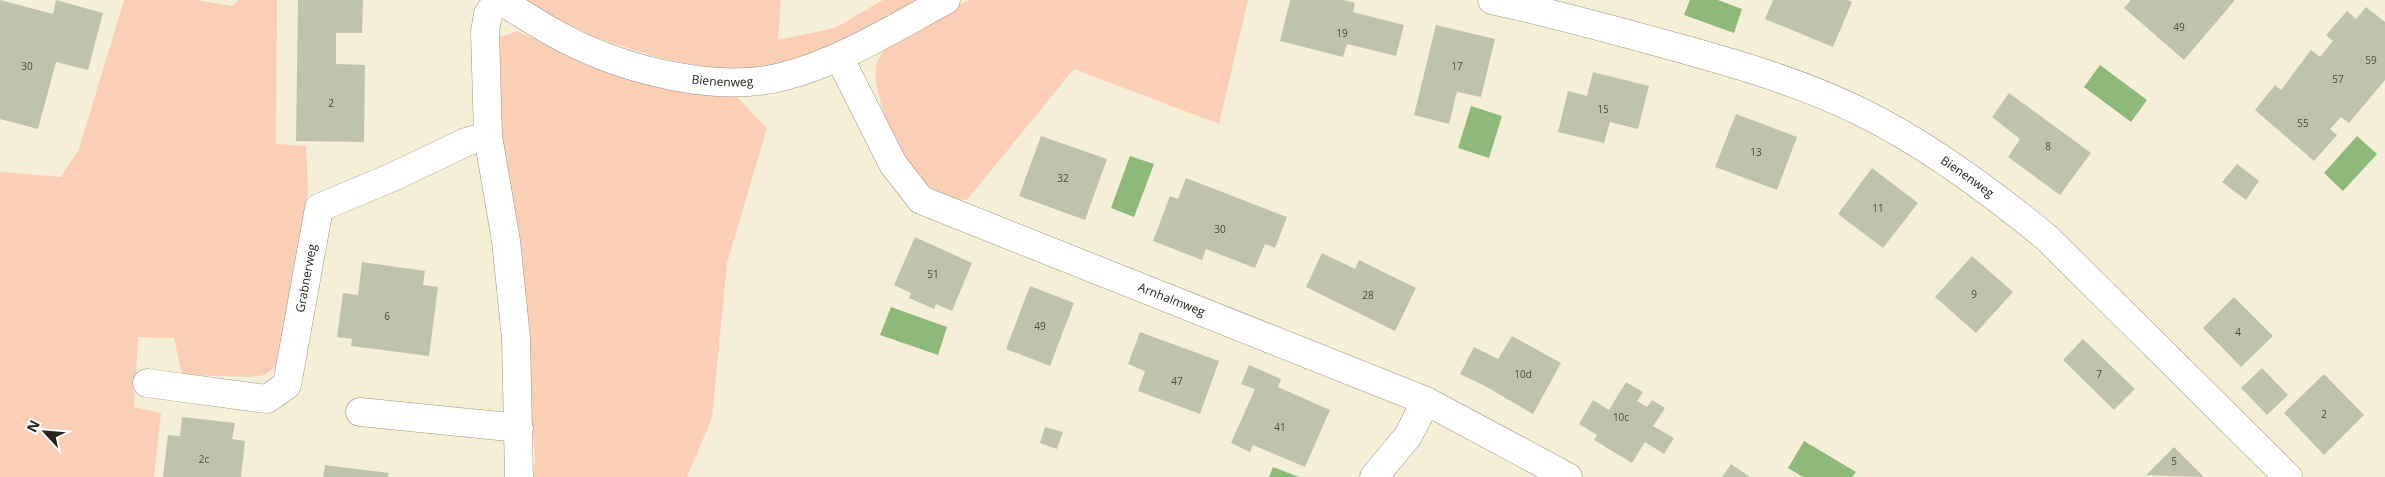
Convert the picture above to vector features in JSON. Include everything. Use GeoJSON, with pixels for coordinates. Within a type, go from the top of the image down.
{"type":"FeatureCollection","features":[{"type":"Feature","properties":{"kind":"street","name":"Bienenweg"},"geometry":{"type":"LineString","coordinates":[[498,0],[570,42],[609,59],[703,81],[742,84],[784,76],[839,57],[946,0]]}},
{"type":"Feature","properties":{"kind":"street"},"geometry":{"type":"LineString","coordinates":[[498,0],[488,14],[485,32],[488,136],[507,251],[516,338],[520,428],[519,477]]}},
{"type":"Feature","properties":{"kind":"street","name":"Bienenweg"},"geometry":{"type":"LineString","coordinates":[[1492,0],[1565,8],[1817,92],[1863,113],[1924,148],[2003,202],[2046,237],[2288,477]]}},
{"type":"Feature","properties":{"kind":"street","name":"Arnhalmweg"},"geometry":{"type":"LineString","coordinates":[[839,57],[892,164],[921,200],[1426,401],[1568,477]]}},
{"type":"Feature","properties":{"kind":"street","name":"Grabnerweg"},"geometry":{"type":"LineString","coordinates":[[147,383],[267,399],[288,385],[319,208],[395,176],[466,142],[488,136]]}},
{"type":"Feature","properties":{"kind":"street"},"geometry":{"type":"LineString","coordinates":[[1374,477],[1408,436],[1426,401]]}},
{"type":"Feature","properties":{"kind":"street"},"geometry":{"type":"LineString","coordinates":[[360,412],[520,428]]}},
{"type":"Feature","properties":{"kind":"shaded area"},"geometry":{"type":"Polygon","coordinates":[[[124,0],[196,0],[232,6],[239,0],[277,0],[276,144],[306,146],[308,192],[278,364],[265,375],[250,377],[182,375],[174,338],[138,337],[134,407],[161,413],[154,477],[0,477],[0,172],[61,177],[79,149],[124,0]]]}},
{"type":"Feature","properties":{"kind":"shaded area"},"geometry":{"type":"Polygon","coordinates":[[[524,0],[781,0],[778,40],[835,28],[883,0],[925,0],[882,23],[796,61],[729,72],[656,57],[597,38],[531,6],[524,0]]]}},
{"type":"Feature","properties":{"kind":"shaded area"},"geometry":{"type":"Polygon","coordinates":[[[969,0],[1248,0],[1219,124],[1074,69],[967,200],[961,200],[941,193],[919,178],[903,155],[881,103],[876,71],[878,60],[894,41],[919,25],[969,0]]]}},
{"type":"Feature","properties":{"kind":"shaded area"},"geometry":{"type":"Polygon","coordinates":[[[1690,0],[1718,0],[1742,9],[1734,33],[1684,15],[1690,0]]]}},
{"type":"Feature","properties":{"kind":"shaded area"},"geometry":{"type":"Polygon","coordinates":[[[517,31],[587,63],[638,81],[737,97],[767,128],[727,263],[712,418],[687,477],[534,477],[535,456],[523,324],[498,141],[495,89],[500,37],[517,31]]]}},
{"type":"Feature","properties":{"kind":"shaded area"},"geometry":{"type":"Polygon","coordinates":[[[2100,65],[2147,100],[2131,122],[2084,87],[2100,65]]]}},
{"type":"Feature","properties":{"kind":"shaded area"},"geometry":{"type":"Polygon","coordinates":[[[1471,106],[1502,116],[1489,158],[1458,148],[1471,106]]]}},
{"type":"Feature","properties":{"kind":"shaded area"},"geometry":{"type":"Polygon","coordinates":[[[2357,136],[2377,154],[2343,191],[2324,173],[2357,136]]]}},
{"type":"Feature","properties":{"kind":"shaded area"},"geometry":{"type":"Polygon","coordinates":[[[1130,156],[1154,164],[1134,217],[1111,208],[1130,156]]]}},
{"type":"Feature","properties":{"kind":"shaded area"},"geometry":{"type":"Polygon","coordinates":[[[891,307],[947,327],[938,355],[880,335],[891,307]]]}},
{"type":"Feature","properties":{"kind":"shaded area"},"geometry":{"type":"Polygon","coordinates":[[[1804,441],[1856,472],[1852,477],[1803,477],[1788,468],[1804,441]]]}},
{"type":"Feature","properties":{"kind":"shaded area"},"geometry":{"type":"Polygon","coordinates":[[[1273,467],[1299,477],[1269,477],[1273,467]]]}},
{"type":"Feature","properties":{"kind":"building"},"geometry":{"type":"Polygon","coordinates":[[[0,0],[53,14],[56,0],[103,13],[88,70],[56,62],[38,129],[0,119],[0,0]]]}},
{"type":"Feature","properties":{"kind":"building"},"geometry":{"type":"Polygon","coordinates":[[[298,0],[363,0],[362,33],[336,33],[336,64],[365,65],[364,142],[296,141],[298,0]]]}},
{"type":"Feature","properties":{"kind":"building"},"geometry":{"type":"Polygon","coordinates":[[[1290,0],[1343,0],[1355,3],[1353,12],[1404,25],[1396,56],[1347,44],[1343,57],[1280,41],[1290,0]]]}},
{"type":"Feature","properties":{"kind":"building"},"geometry":{"type":"Polygon","coordinates":[[[1773,0],[1848,0],[1852,2],[1833,47],[1765,19],[1773,0]]]}},
{"type":"Feature","properties":{"kind":"building"},"geometry":{"type":"Polygon","coordinates":[[[2131,0],[2235,0],[2184,60],[2124,8],[2131,0]]]}},
{"type":"Feature","properties":{"kind":"building"},"geometry":{"type":"Polygon","coordinates":[[[2366,7],[2385,22],[2385,80],[2349,123],[2341,117],[2330,129],[2337,135],[2314,161],[2255,110],[2275,85],[2281,90],[2311,50],[2320,57],[2333,41],[2326,35],[2347,11],[2356,19],[2366,7]]]}},
{"type":"Feature","properties":{"kind":"building"},"geometry":{"type":"Polygon","coordinates":[[[1436,25],[1495,39],[1481,97],[1457,92],[1449,124],[1414,115],[1436,25]]]}},
{"type":"Feature","properties":{"kind":"building"},"geometry":{"type":"Polygon","coordinates":[[[1593,72],[1649,86],[1638,129],[1610,122],[1604,143],[1558,132],[1568,91],[1587,96],[1593,72]]]}},
{"type":"Feature","properties":{"kind":"building"},"geometry":{"type":"Polygon","coordinates":[[[2009,93],[2091,153],[2060,195],[2008,157],[2020,139],[1992,117],[2009,93]]]}},
{"type":"Feature","properties":{"kind":"building"},"geometry":{"type":"Polygon","coordinates":[[[1736,114],[1797,137],[1777,190],[1715,167],[1736,114]]]}},
{"type":"Feature","properties":{"kind":"building"},"geometry":{"type":"Polygon","coordinates":[[[1041,136],[1107,159],[1085,220],[1019,196],[1041,136]]]}},
{"type":"Feature","properties":{"kind":"building"},"geometry":{"type":"Polygon","coordinates":[[[2237,164],[2259,181],[2246,200],[2222,182],[2237,164]]]}},
{"type":"Feature","properties":{"kind":"building"},"geometry":{"type":"Polygon","coordinates":[[[1872,168],[1918,203],[1883,248],[1838,214],[1872,168]]]}},
{"type":"Feature","properties":{"kind":"building"},"geometry":{"type":"Polygon","coordinates":[[[1186,178],[1287,217],[1275,248],[1265,244],[1255,268],[1206,249],[1202,260],[1153,241],[1170,196],[1178,199],[1186,178]]]}},
{"type":"Feature","properties":{"kind":"building"},"geometry":{"type":"Polygon","coordinates":[[[915,237],[972,263],[952,311],[936,304],[934,309],[909,298],[911,293],[894,285],[915,237]]]}},
{"type":"Feature","properties":{"kind":"building"},"geometry":{"type":"Polygon","coordinates":[[[1322,253],[1355,269],[1359,260],[1416,288],[1395,331],[1306,287],[1322,253]]]}},
{"type":"Feature","properties":{"kind":"building"},"geometry":{"type":"Polygon","coordinates":[[[1972,256],[2013,292],[1976,333],[1935,297],[1972,256]]]}},
{"type":"Feature","properties":{"kind":"building"},"geometry":{"type":"Polygon","coordinates":[[[362,262],[425,271],[423,285],[438,287],[429,356],[351,346],[352,339],[337,337],[343,293],[358,295],[362,262]]]}},
{"type":"Feature","properties":{"kind":"building"},"geometry":{"type":"Polygon","coordinates":[[[1030,286],[1074,303],[1050,366],[1006,349],[1030,286]]]}},
{"type":"Feature","properties":{"kind":"building"},"geometry":{"type":"Polygon","coordinates":[[[2234,297],[2273,336],[2241,367],[2203,328],[2234,297]]]}},
{"type":"Feature","properties":{"kind":"building"},"geometry":{"type":"Polygon","coordinates":[[[1140,332],[1219,361],[1200,414],[1138,391],[1145,371],[1128,364],[1140,332]]]}},
{"type":"Feature","properties":{"kind":"building"},"geometry":{"type":"Polygon","coordinates":[[[1512,336],[1561,363],[1533,414],[1460,374],[1474,347],[1498,359],[1512,336]]]}},
{"type":"Feature","properties":{"kind":"building"},"geometry":{"type":"Polygon","coordinates":[[[2083,339],[2135,389],[2114,410],[2063,360],[2083,339]]]}},
{"type":"Feature","properties":{"kind":"building"},"geometry":{"type":"Polygon","coordinates":[[[1249,365],[1281,379],[1278,387],[1330,410],[1305,467],[1253,445],[1250,452],[1231,443],[1255,389],[1241,384],[1249,365]]]}},
{"type":"Feature","properties":{"kind":"building"},"geometry":{"type":"Polygon","coordinates":[[[2262,368],[2288,395],[2267,415],[2241,388],[2262,368]]]}},
{"type":"Feature","properties":{"kind":"building"},"geometry":{"type":"Polygon","coordinates":[[[2324,374],[2364,415],[2324,455],[2284,413],[2324,374]]]}},
{"type":"Feature","properties":{"kind":"building"},"geometry":{"type":"Polygon","coordinates":[[[1626,382],[1643,392],[1637,401],[1647,407],[1652,400],[1665,408],[1653,426],[1674,438],[1664,454],[1645,442],[1632,463],[1594,440],[1597,435],[1579,424],[1593,400],[1609,410],[1626,382]]]}},
{"type":"Feature","properties":{"kind":"building"},"geometry":{"type":"Polygon","coordinates":[[[182,417],[235,423],[232,439],[245,441],[241,477],[163,477],[168,435],[180,436],[182,417]]]}},
{"type":"Feature","properties":{"kind":"building"},"geometry":{"type":"Polygon","coordinates":[[[1045,427],[1063,432],[1057,449],[1040,443],[1045,427]]]}},
{"type":"Feature","properties":{"kind":"building"},"geometry":{"type":"Polygon","coordinates":[[[2174,447],[2204,477],[2146,475],[2174,447]]]}},
{"type":"Feature","properties":{"kind":"building"},"geometry":{"type":"Polygon","coordinates":[[[1731,464],[1750,477],[1722,477],[1731,464]]]}},
{"type":"Feature","properties":{"kind":"building"},"geometry":{"type":"Polygon","coordinates":[[[325,465],[389,473],[388,477],[323,477],[325,465]]]}}]}
